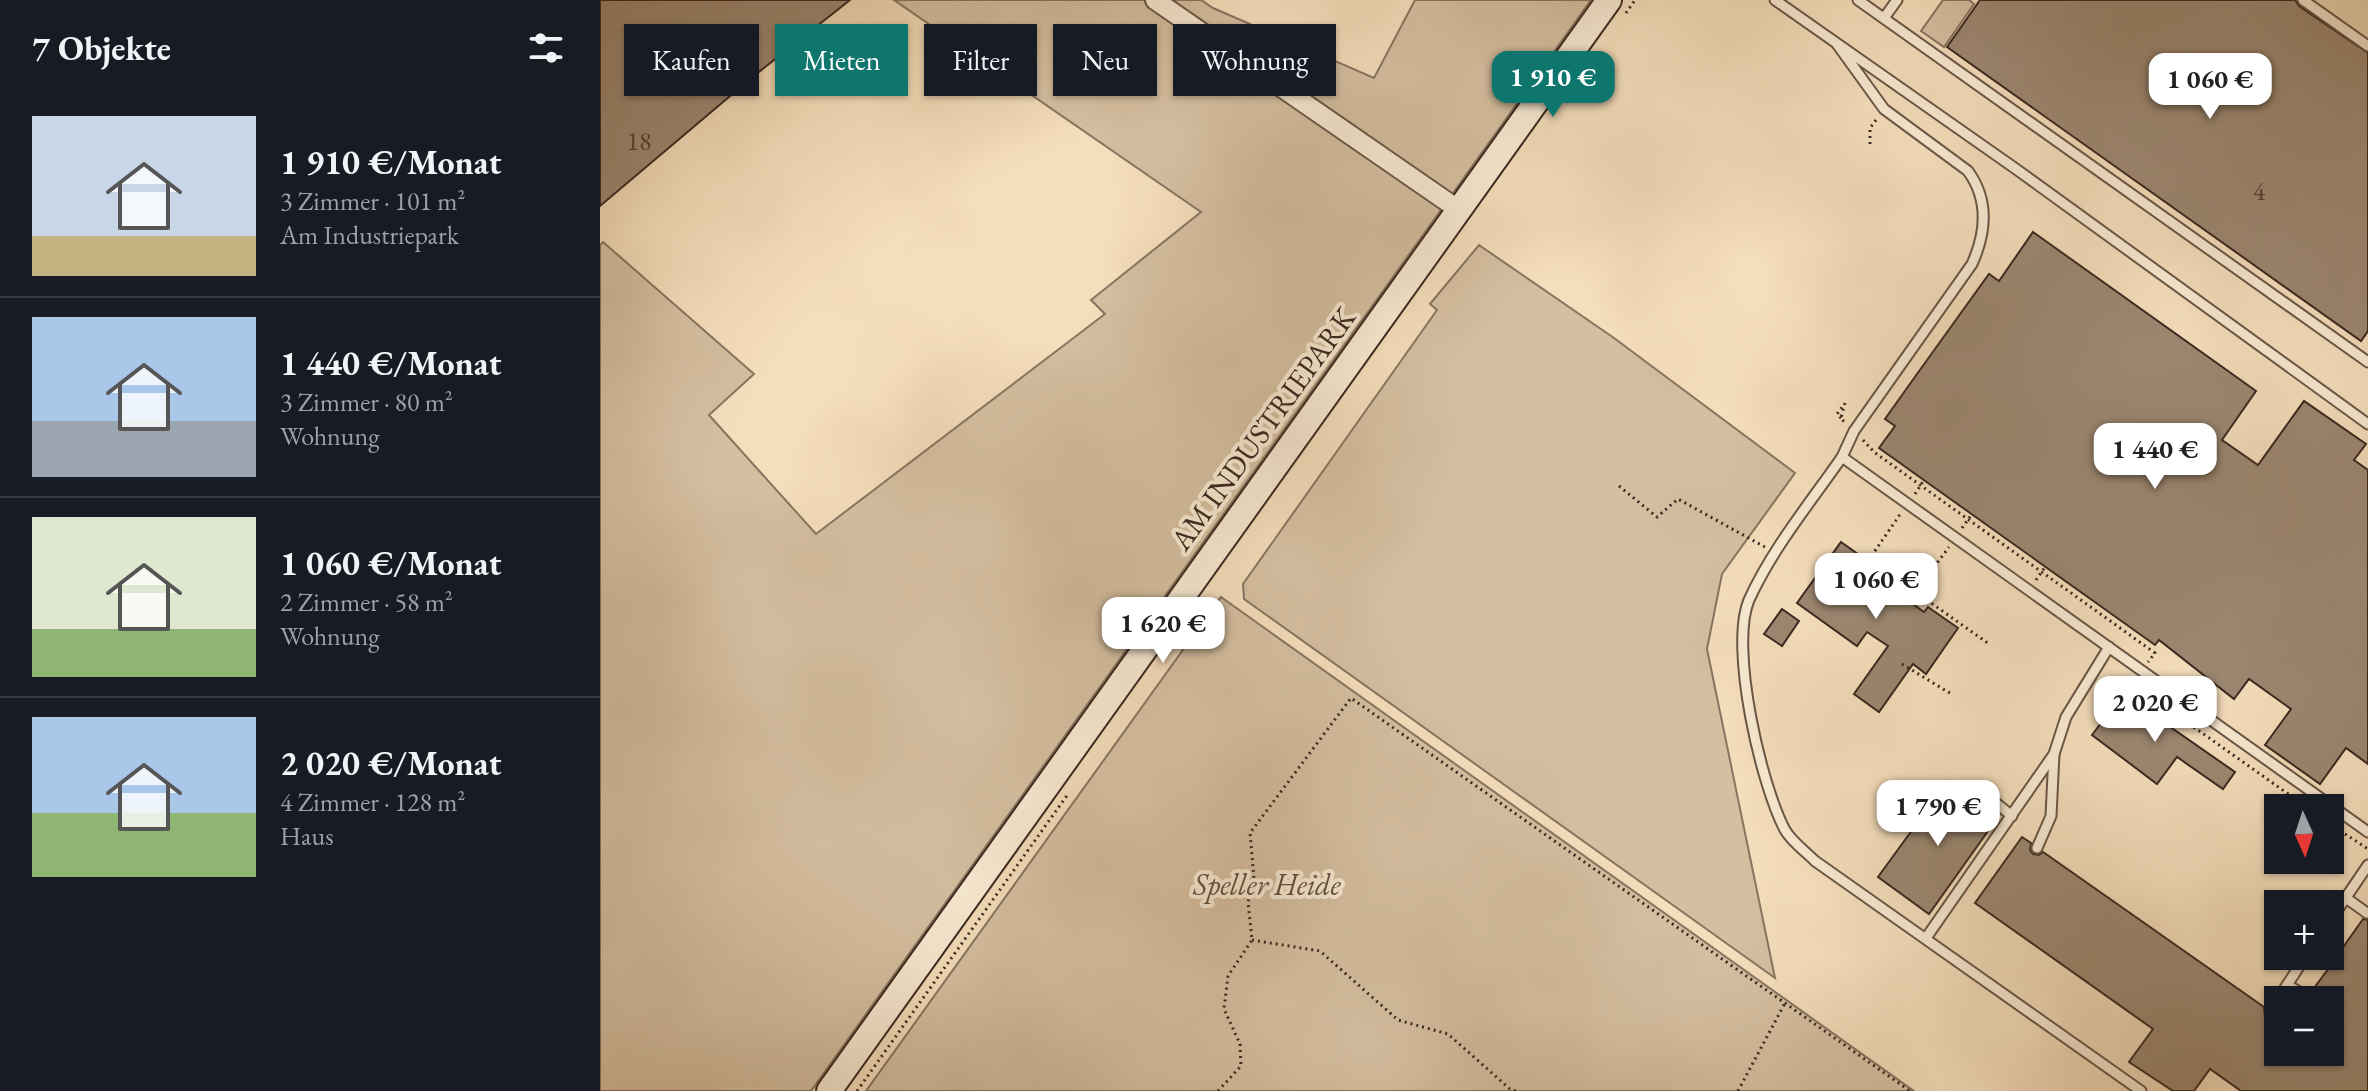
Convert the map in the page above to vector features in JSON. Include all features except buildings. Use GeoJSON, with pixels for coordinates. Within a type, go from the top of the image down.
{"type":"FeatureCollection","features":[{"type":"Feature","properties":{"kind":"street"},"geometry":{"type":"LineString","coordinates":[[1155,0],[1459,210]]}},
{"type":"Feature","properties":{"kind":"street","name":"AM INDUSTRIEPARK"},"geometry":{"type":"LineString","coordinates":[[829,1091],[1609,0]]}},
{"type":"Feature","properties":{"kind":"lane"},"geometry":{"type":"LineString","coordinates":[[1775,0],[2368,424]]}},
{"type":"Feature","properties":{"kind":"lane"},"geometry":{"type":"LineString","coordinates":[[1858,0],[2368,362]]}},
{"type":"Feature","properties":{"kind":"lane"},"geometry":{"type":"LineString","coordinates":[[1884,18],[1897,0]]}},
{"type":"Feature","properties":{"kind":"lane"},"geometry":{"type":"LineString","coordinates":[[2303,0],[2368,46]]}},
{"type":"Feature","properties":{"kind":"lane"},"geometry":{"type":"LineString","coordinates":[[1837,44],[1884,109],[1968,171],[1977,184],[1984,219],[1983,235],[1972,264],[1854,431],[1842,457],[1776,553],[1748,602],[1741,644],[1748,696],[1769,796],[1787,833],[1815,861],[2141,1091]]}},
{"type":"Feature","properties":{"kind":"lane"},"geometry":{"type":"LineString","coordinates":[[1842,457],[2368,832]]}},
{"type":"Feature","properties":{"kind":"lane"},"geometry":{"type":"LineString","coordinates":[[2037,848],[2051,816],[2054,754],[2066,717],[2109,647]]}},
{"type":"Feature","properties":{"kind":"lane"},"geometry":{"type":"LineString","coordinates":[[1926,938],[2054,754]]}},
{"type":"Feature","properties":{"kind":"lane"},"geometry":{"type":"LineString","coordinates":[[1974,800],[1981,791],[2012,816]]}},
{"type":"Feature","properties":{"kind":"lane"},"geometry":{"type":"LineString","coordinates":[[2344,901],[2368,865]]}},
{"type":"Feature","properties":{"kind":"lane"},"geometry":{"type":"LineString","coordinates":[[2346,898],[2367,913]]}},
{"type":"Feature","properties":{"kind":"lane"},"geometry":{"type":"LineString","coordinates":[[2287,985],[2297,970]]}},
{"type":"Feature","properties":{"kind":"path"},"geometry":{"type":"LineString","coordinates":[[1841,418],[1837,414],[1845,403]]}},
{"type":"Feature","properties":{"kind":"path"},"geometry":{"type":"LineString","coordinates":[[1868,561],[1924,480]]}},
{"type":"Feature","properties":{"kind":"path"},"geometry":{"type":"LineString","coordinates":[[1619,486],[1657,517],[1678,499],[1776,553]]}},
{"type":"Feature","properties":{"kind":"path"},"geometry":{"type":"LineString","coordinates":[[1909,601],[1972,514]]}},
{"type":"Feature","properties":{"kind":"path"},"geometry":{"type":"LineString","coordinates":[[2029,589],[2045,567]]}},
{"type":"Feature","properties":{"kind":"path"},"geometry":{"type":"LineString","coordinates":[[1916,592],[1989,644]]}},
{"type":"Feature","properties":{"kind":"path"},"geometry":{"type":"LineString","coordinates":[[1902,664],[1953,695]]}},
{"type":"Feature","properties":{"kind":"path"},"geometry":{"type":"LineString","coordinates":[[1218,1091],[1241,1066],[1240,1044],[1224,1009],[1228,976],[1252,940],[1248,902],[1254,879],[1250,833],[1351,698],[1910,1091]]}},
{"type":"Feature","properties":{"kind":"path"},"geometry":{"type":"LineString","coordinates":[[2344,833],[2368,849]]}},
{"type":"Feature","properties":{"kind":"path"},"geometry":{"type":"LineString","coordinates":[[1252,940],[1320,951],[1398,1020],[1448,1034],[1511,1090],[1516,1091]]}},
{"type":"Feature","properties":{"kind":"path"},"geometry":{"type":"LineString","coordinates":[[1738,1091],[1785,1003]]}},
{"type":"Feature","properties":{"kind":"green space"},"geometry":{"type":"Polygon","coordinates":[[[894,0],[1201,0],[1250,24],[1173,24],[1173,96],[1336,96],[1336,61],[1374,78],[1415,0],[1591,0],[811,1091],[600,1091],[600,245],[603,242],[754,374],[709,415],[816,534],[1105,314],[1091,300],[1201,212],[1033,96],[1037,96],[1037,24],[929,24],[894,0]]]}},
{"type":"Feature","properties":{"kind":"green space"},"geometry":{"type":"Polygon","coordinates":[[[1943,0],[1969,0],[1974,4],[1944,47],[1921,31],[1943,0]]]}},
{"type":"Feature","properties":{"kind":"green space"},"geometry":{"type":"Polygon","coordinates":[[[1479,245],[1614,338],[1795,473],[1722,574],[1707,649],[1775,978],[1244,599],[1243,584],[1437,310],[1430,304],[1479,245]]]}},
{"type":"Feature","properties":{"kind":"green space","name":"Speller Heide"},"geometry":{"type":"Polygon","coordinates":[[[1221,597],[1914,1091],[866,1091],[1221,597]]]}}]}
